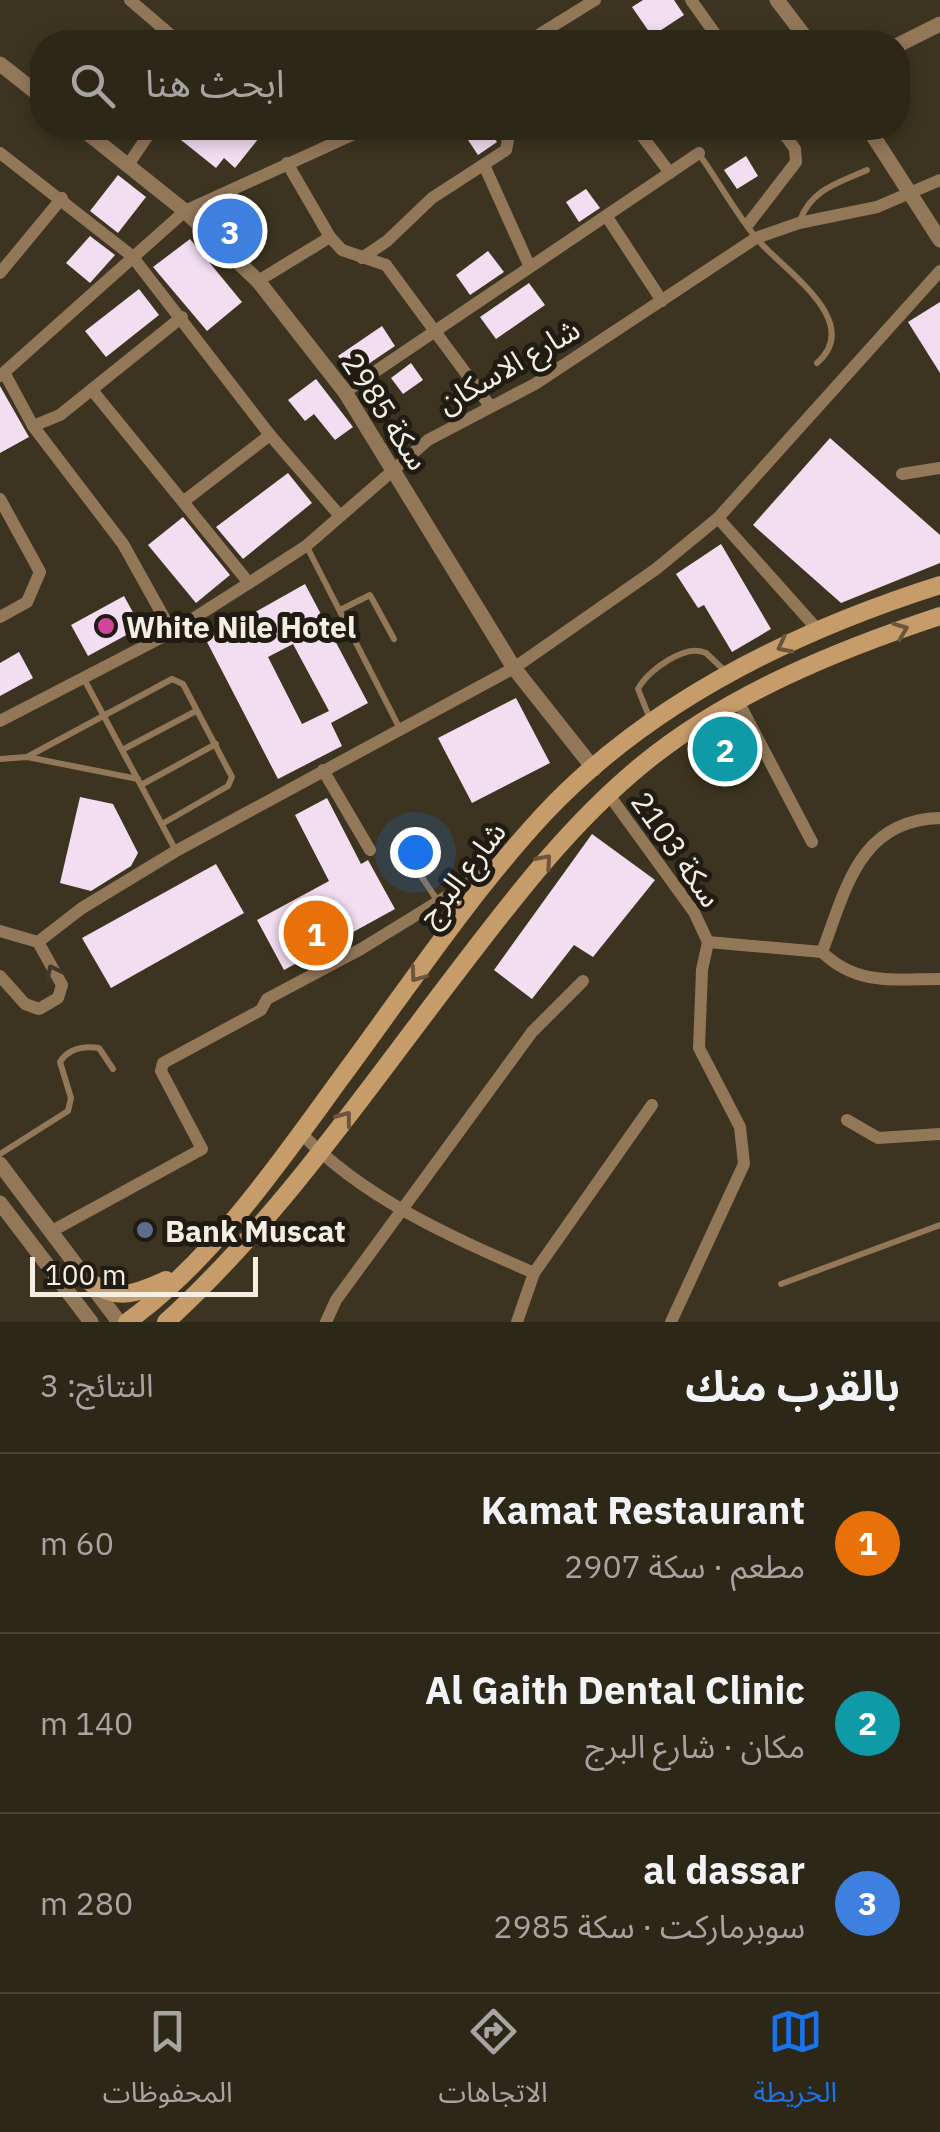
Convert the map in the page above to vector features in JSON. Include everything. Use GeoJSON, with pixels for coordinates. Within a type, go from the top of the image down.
{"type":"FeatureCollection","features":[{"type":"Feature","properties":{"kind":"main road","name":"شارع البرج"},"geometry":{"type":"LineString","coordinates":[[127,1322],[185,1272],[301,1133],[502,862],[546,812],[652,722],[728,675],[817,630],[940,585]]}},
{"type":"Feature","properties":{"kind":"main road","name":"شارع البرج"},"geometry":{"type":"LineString","coordinates":[[166,1322],[235,1257],[516,896],[608,795],[668,745],[738,703],[834,656],[940,616]]}},
{"type":"Feature","properties":{"kind":"main road"},"geometry":{"type":"LineString","coordinates":[[90,1282],[105,1293],[133,1295],[185,1272]]}},
{"type":"Feature","properties":{"kind":"street"},"geometry":{"type":"LineString","coordinates":[[130,0],[165,30]]}},
{"type":"Feature","properties":{"kind":"street"},"geometry":{"type":"LineString","coordinates":[[549,30],[595,0]]}},
{"type":"Feature","properties":{"kind":"street"},"geometry":{"type":"LineString","coordinates":[[691,0],[712,30]]}},
{"type":"Feature","properties":{"kind":"street"},"geometry":{"type":"LineString","coordinates":[[777,0],[800,30]]}},
{"type":"Feature","properties":{"kind":"street"},"geometry":{"type":"LineString","coordinates":[[910,40],[940,24]]}},
{"type":"Feature","properties":{"kind":"street"},"geometry":{"type":"LineString","coordinates":[[0,64],[30,88]]}},
{"type":"Feature","properties":{"kind":"street","name":"سكة 2985"},"geometry":{"type":"LineString","coordinates":[[96,140],[185,211],[258,280],[345,392],[514,668],[594,769]]}},
{"type":"Feature","properties":{"kind":"street"},"geometry":{"type":"LineString","coordinates":[[128,165],[145,140]]}},
{"type":"Feature","properties":{"kind":"street"},"geometry":{"type":"LineString","coordinates":[[172,632],[123,544],[34,426],[3,375],[185,211],[340,140]]}},
{"type":"Feature","properties":{"kind":"street"},"geometry":{"type":"LineString","coordinates":[[362,258],[387,241],[432,198],[506,150],[508,140]]}},
{"type":"Feature","properties":{"kind":"street"},"geometry":{"type":"LineString","coordinates":[[645,140],[670,173]]}},
{"type":"Feature","properties":{"kind":"street"},"geometry":{"type":"LineString","coordinates":[[748,223],[796,162],[795,149],[789,140]]}},
{"type":"Feature","properties":{"kind":"street"},"geometry":{"type":"LineString","coordinates":[[876,140],[940,240]]}},
{"type":"Feature","properties":{"kind":"street"},"geometry":{"type":"LineString","coordinates":[[0,153],[132,256],[270,435],[340,516]]}},
{"type":"Feature","properties":{"kind":"street"},"geometry":{"type":"LineString","coordinates":[[345,392],[698,154]]}},
{"type":"Feature","properties":{"kind":"street"},"geometry":{"type":"LineString","coordinates":[[287,163],[330,237],[342,250],[386,265],[490,406]]}},
{"type":"Feature","properties":{"kind":"street"},"geometry":{"type":"LineString","coordinates":[[484,164],[529,265]]}},
{"type":"Feature","properties":{"kind":"street","name":"شارع الاسكان"},"geometry":{"type":"LineString","coordinates":[[0,721],[172,632],[249,583],[306,546],[428,440],[534,384],[756,238],[912,195],[940,180]]}},
{"type":"Feature","properties":{"kind":"street"},"geometry":{"type":"LineString","coordinates":[[0,274],[62,198]]}},
{"type":"Feature","properties":{"kind":"street"},"geometry":{"type":"LineString","coordinates":[[607,218],[662,301]]}},
{"type":"Feature","properties":{"kind":"street"},"geometry":{"type":"LineString","coordinates":[[258,280],[330,237]]}},
{"type":"Feature","properties":{"kind":"street"},"geometry":{"type":"LineString","coordinates":[[38,942],[82,908],[176,851],[514,668],[656,569],[718,518],[940,270]]}},
{"type":"Feature","properties":{"kind":"street"},"geometry":{"type":"LineString","coordinates":[[34,426],[48,424],[182,318]]}},
{"type":"Feature","properties":{"kind":"street"},"geometry":{"type":"LineString","coordinates":[[92,390],[249,583]]}},
{"type":"Feature","properties":{"kind":"street"},"geometry":{"type":"LineString","coordinates":[[184,501],[270,435]]}},
{"type":"Feature","properties":{"kind":"street"},"geometry":{"type":"LineString","coordinates":[[902,474],[940,468]]}},
{"type":"Feature","properties":{"kind":"street"},"geometry":{"type":"LineString","coordinates":[[0,499],[40,572],[27,602],[0,617]]}},
{"type":"Feature","properties":{"kind":"street"},"geometry":{"type":"LineString","coordinates":[[718,518],[817,630]]}},
{"type":"Feature","properties":{"kind":"street"},"geometry":{"type":"LineString","coordinates":[[738,703],[812,842]]}},
{"type":"Feature","properties":{"kind":"street"},"geometry":{"type":"LineString","coordinates":[[323,770],[370,850]]}},
{"type":"Feature","properties":{"kind":"street","name":"سكة 2103"},"geometry":{"type":"LineString","coordinates":[[608,795],[694,912],[708,942],[702,970],[699,1048],[740,1127],[744,1164],[670,1322]]}},
{"type":"Feature","properties":{"kind":"street"},"geometry":{"type":"LineString","coordinates":[[822,952],[856,866],[882,833],[902,823],[940,818]]}},
{"type":"Feature","properties":{"kind":"street"},"geometry":{"type":"LineString","coordinates":[[52,1231],[202,1149],[161,1070],[163,1063],[261,1010],[267,998],[361,950],[502,862]]}},
{"type":"Feature","properties":{"kind":"street"},"geometry":{"type":"LineString","coordinates":[[0,931],[38,942],[62,986],[58,998],[39,1009],[25,1004],[0,976]]}},
{"type":"Feature","properties":{"kind":"street"},"geometry":{"type":"LineString","coordinates":[[708,942],[822,952],[851,975],[866,979],[940,979]]}},
{"type":"Feature","properties":{"kind":"street"},"geometry":{"type":"LineString","coordinates":[[326,1322],[336,1300],[532,1032],[583,981]]}},
{"type":"Feature","properties":{"kind":"street"},"geometry":{"type":"LineString","coordinates":[[517,1322],[534,1272],[652,1105]]}},
{"type":"Feature","properties":{"kind":"street"},"geometry":{"type":"LineString","coordinates":[[848,1120],[878,1138],[940,1134]]}},
{"type":"Feature","properties":{"kind":"street"},"geometry":{"type":"LineString","coordinates":[[301,1133],[319,1152],[435,1230],[534,1272]]}},
{"type":"Feature","properties":{"kind":"street"},"geometry":{"type":"LineString","coordinates":[[0,1164],[120,1322]]}},
{"type":"Feature","properties":{"kind":"street"},"geometry":{"type":"LineString","coordinates":[[0,1204],[91,1322]]}},
{"type":"Feature","properties":{"kind":"lane"},"geometry":{"type":"LineString","coordinates":[[698,154],[756,238],[828,315],[834,338],[831,351],[818,363]]}},
{"type":"Feature","properties":{"kind":"lane"},"geometry":{"type":"LineString","coordinates":[[800,223],[808,200],[816,193],[868,170]]}},
{"type":"Feature","properties":{"kind":"lane"},"geometry":{"type":"LineString","coordinates":[[306,546],[400,729]]}},
{"type":"Feature","properties":{"kind":"lane"},"geometry":{"type":"LineString","coordinates":[[340,610],[370,595],[394,640]]}},
{"type":"Feature","properties":{"kind":"lane"},"geometry":{"type":"LineString","coordinates":[[652,722],[638,689],[642,681],[684,651],[706,652],[728,675]]}},
{"type":"Feature","properties":{"kind":"lane"},"geometry":{"type":"LineString","coordinates":[[84,678],[176,851]]}},
{"type":"Feature","properties":{"kind":"lane"},"geometry":{"type":"LineString","coordinates":[[27,757],[172,679],[183,684],[232,777],[228,786],[162,824]]}},
{"type":"Feature","properties":{"kind":"lane"},"geometry":{"type":"LineString","coordinates":[[122,750],[196,711]]}},
{"type":"Feature","properties":{"kind":"lane"},"geometry":{"type":"LineString","coordinates":[[0,758],[27,757],[140,782],[216,744]]}},
{"type":"Feature","properties":{"kind":"lane"},"geometry":{"type":"LineString","coordinates":[[398,841],[438,901]]}},
{"type":"Feature","properties":{"kind":"lane"},"geometry":{"type":"LineString","coordinates":[[0,1154],[68,1111],[71,1098],[60,1062],[65,1054],[84,1046],[99,1048],[112,1070]]}},
{"type":"Feature","properties":{"kind":"lane"},"geometry":{"type":"LineString","coordinates":[[782,1284],[940,1225]]}},
{"type":"Feature","properties":{"kind":"building"},"geometry":{"type":"Polygon","coordinates":[[[643,0],[674,0],[684,15],[661,30],[648,30],[632,7],[643,0]]]}},
{"type":"Feature","properties":{"kind":"building"},"geometry":{"type":"Polygon","coordinates":[[[181,140],[257,140],[235,168],[224,158],[216,168],[181,140]]]}},
{"type":"Feature","properties":{"kind":"building"},"geometry":{"type":"Polygon","coordinates":[[[468,140],[496,140],[497,142],[478,155],[468,140]]]}},
{"type":"Feature","properties":{"kind":"building"},"geometry":{"type":"Polygon","coordinates":[[[746,156],[758,176],[737,189],[724,170],[746,156]]]}},
{"type":"Feature","properties":{"kind":"building"},"geometry":{"type":"Polygon","coordinates":[[[118,175],[146,197],[118,233],[90,211],[118,175]]]}},
{"type":"Feature","properties":{"kind":"building"},"geometry":{"type":"Polygon","coordinates":[[[586,189],[600,208],[579,222],[566,202],[586,189]]]}},
{"type":"Feature","properties":{"kind":"building"},"geometry":{"type":"Polygon","coordinates":[[[90,236],[115,255],[90,283],[66,263],[90,236]]]}},
{"type":"Feature","properties":{"kind":"building"},"geometry":{"type":"Polygon","coordinates":[[[190,239],[242,302],[207,331],[153,267],[190,239]]]}},
{"type":"Feature","properties":{"kind":"building"},"geometry":{"type":"Polygon","coordinates":[[[488,251],[504,272],[470,295],[456,275],[488,251]]]}},
{"type":"Feature","properties":{"kind":"building"},"geometry":{"type":"Polygon","coordinates":[[[529,283],[545,305],[496,339],[480,317],[529,283]]]}},
{"type":"Feature","properties":{"kind":"building"},"geometry":{"type":"Polygon","coordinates":[[[139,289],[159,315],[106,357],[85,331],[139,289]]]}},
{"type":"Feature","properties":{"kind":"building"},"geometry":{"type":"Polygon","coordinates":[[[940,302],[940,373],[908,322],[940,302]]]}},
{"type":"Feature","properties":{"kind":"building"},"geometry":{"type":"Polygon","coordinates":[[[382,326],[395,346],[352,375],[338,356],[382,326]]]}},
{"type":"Feature","properties":{"kind":"building"},"geometry":{"type":"Polygon","coordinates":[[[411,363],[423,380],[403,394],[391,378],[411,363]]]}},
{"type":"Feature","properties":{"kind":"building"},"geometry":{"type":"Polygon","coordinates":[[[316,379],[353,427],[335,440],[314,414],[305,421],[288,400],[316,379]]]}},
{"type":"Feature","properties":{"kind":"building"},"geometry":{"type":"Polygon","coordinates":[[[0,386],[29,437],[0,453],[0,386]]]}},
{"type":"Feature","properties":{"kind":"building"},"geometry":{"type":"Polygon","coordinates":[[[830,438],[940,535],[940,563],[841,603],[753,525],[830,438]]]}},
{"type":"Feature","properties":{"kind":"building"},"geometry":{"type":"Polygon","coordinates":[[[288,473],[312,503],[243,559],[216,527],[288,473]]]}},
{"type":"Feature","properties":{"kind":"building"},"geometry":{"type":"Polygon","coordinates":[[[183,517],[230,575],[196,603],[148,545],[183,517]]]}},
{"type":"Feature","properties":{"kind":"building"},"geometry":{"type":"Polygon","coordinates":[[[721,544],[771,629],[732,652],[704,605],[698,608],[676,574],[721,544]]]}},
{"type":"Feature","properties":{"kind":"building"},"geometry":{"type":"Polygon","coordinates":[[[305,584],[368,703],[331,723],[342,746],[278,779],[206,640],[305,584]],[[293,644],[268,657],[302,724],[329,711],[293,644]]]}},
{"type":"Feature","properties":{"kind":"building","name":"White Nile Hotel"},"geometry":{"type":"Polygon","coordinates":[[[124,596],[141,627],[88,656],[71,625],[124,596]]]}},
{"type":"Feature","properties":{"kind":"building"},"geometry":{"type":"Polygon","coordinates":[[[19,652],[33,678],[0,696],[0,663],[19,652]]]}},
{"type":"Feature","properties":{"kind":"building"},"geometry":{"type":"Polygon","coordinates":[[[516,698],[550,763],[472,803],[438,738],[516,698]]]}},
{"type":"Feature","properties":{"kind":"building"},"geometry":{"type":"Polygon","coordinates":[[[728,733],[741,754],[722,765],[709,744],[728,733]]]}},
{"type":"Feature","properties":{"kind":"building"},"geometry":{"type":"Polygon","coordinates":[[[80,797],[113,804],[138,853],[131,866],[91,891],[60,883],[80,797]]]}},
{"type":"Feature","properties":{"kind":"building"},"geometry":{"type":"Polygon","coordinates":[[[327,798],[361,864],[368,860],[395,909],[284,970],[257,920],[329,881],[295,815],[327,798]]]}},
{"type":"Feature","properties":{"kind":"building"},"geometry":{"type":"Polygon","coordinates":[[[592,834],[655,880],[593,957],[574,945],[532,999],[494,970],[592,834]]]}},
{"type":"Feature","properties":{"kind":"building"},"geometry":{"type":"Polygon","coordinates":[[[216,864],[244,913],[111,988],[82,938],[216,864]]]}},
{"type":"Feature","properties":{"kind":"place","name":"al dassar"},"geometry":{"type":"Point","coordinates":[230,231]}},
{"type":"Feature","properties":{"kind":"place","name":"White Nile Hotel"},"geometry":{"type":"Point","coordinates":[106,626]}},
{"type":"Feature","properties":{"kind":"place","name":"Al Gaith Dental Clinic"},"geometry":{"type":"Point","coordinates":[725,749]}},
{"type":"Feature","properties":{"kind":"place","name":"Kamat Restaurant"},"geometry":{"type":"Point","coordinates":[316,933]}},
{"type":"Feature","properties":{"kind":"place","name":"Bank Muscat"},"geometry":{"type":"Point","coordinates":[145,1230]}}]}
